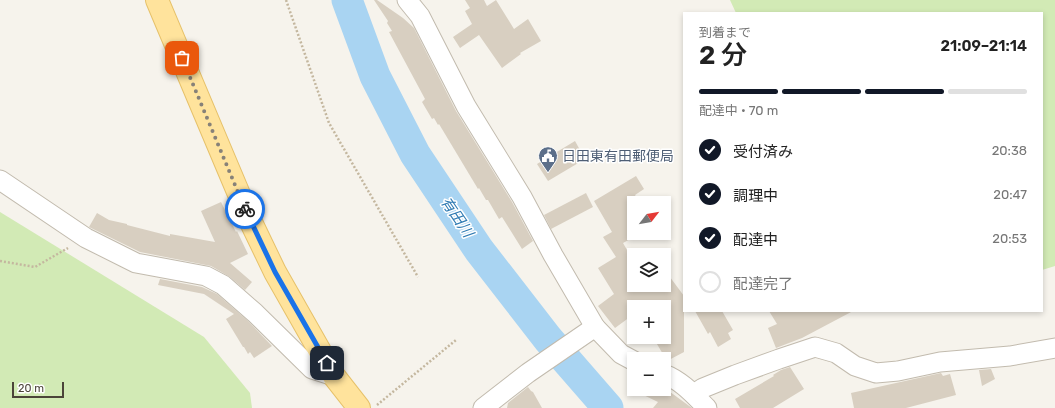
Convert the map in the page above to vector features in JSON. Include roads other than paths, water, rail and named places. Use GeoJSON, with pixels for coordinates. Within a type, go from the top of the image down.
{"type":"FeatureCollection","features":[{"type":"Feature","properties":{"kind":"main road"},"geometry":{"type":"LineString","coordinates":[[158,0],[249,218],[275,272],[334,376],[359,408]]}},
{"type":"Feature","properties":{"kind":"street"},"geometry":{"type":"LineString","coordinates":[[407,0],[420,16],[466,106],[522,197],[553,256],[595,327],[621,354],[627,357]]}},
{"type":"Feature","properties":{"kind":"street"},"geometry":{"type":"LineString","coordinates":[[0,180],[86,238],[136,263],[206,276],[222,285],[255,313],[312,369],[334,376]]}},
{"type":"Feature","properties":{"kind":"street"},"geometry":{"type":"LineString","coordinates":[[483,408],[528,373],[595,327]]}},
{"type":"Feature","properties":{"kind":"street"},"geometry":{"type":"LineString","coordinates":[[694,394],[704,388],[735,375],[779,358],[815,347],[836,353],[855,366],[876,373],[898,371],[940,362],[1010,356],[1055,348]]}},
{"type":"Feature","properties":{"kind":"street"},"geometry":{"type":"LineString","coordinates":[[671,377],[694,394],[707,408]]}},
{"type":"Feature","properties":{"kind":"waterway","name":"有田川"},"geometry":{"type":"LineString","coordinates":[[347,0],[375,76],[415,154],[479,250],[548,339],[608,408]]}},
{"type":"Feature","properties":{"kind":"place","name":"日田東有田郵便局"},"geometry":{"type":"Point","coordinates":[548,173]}}]}
